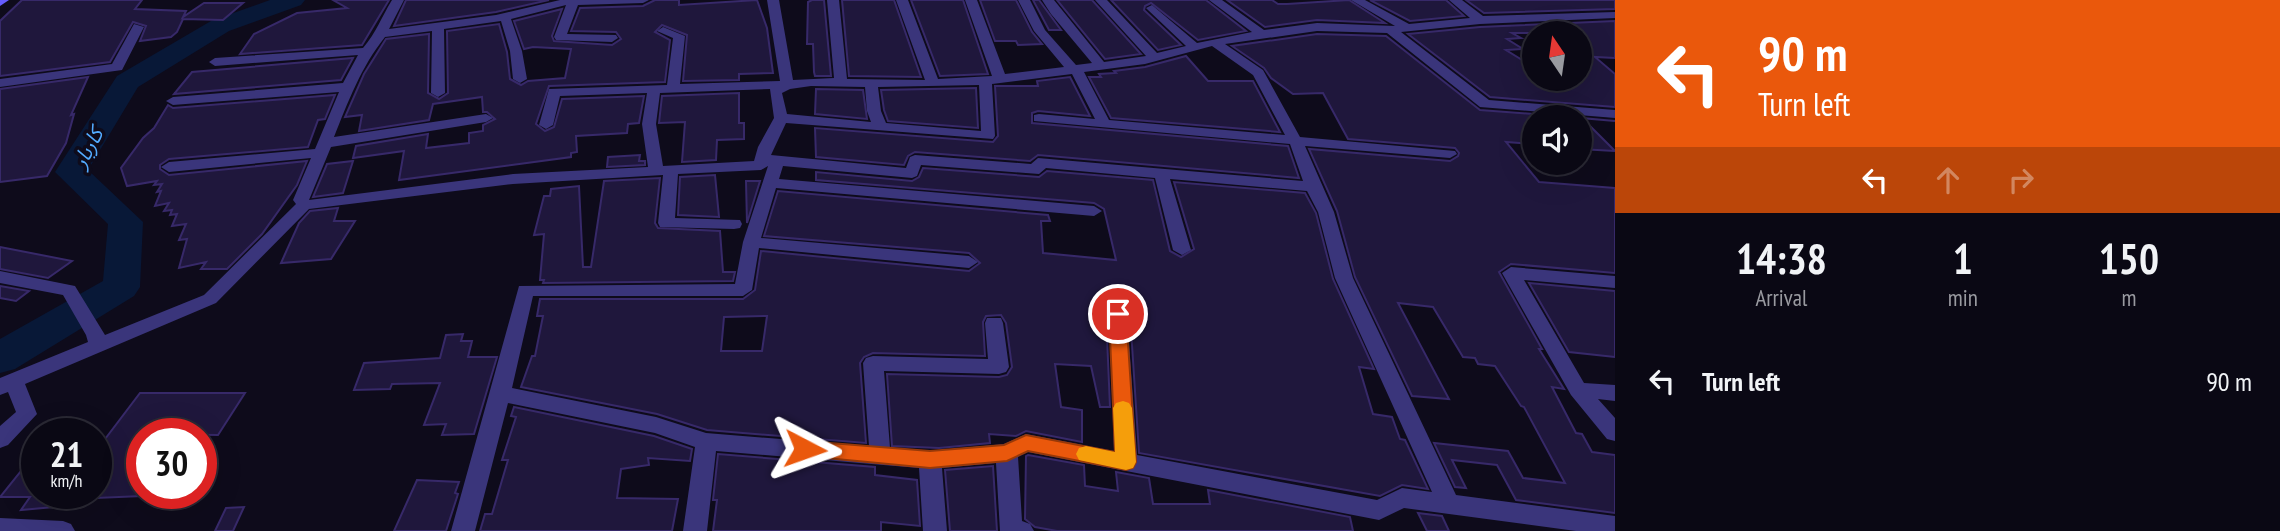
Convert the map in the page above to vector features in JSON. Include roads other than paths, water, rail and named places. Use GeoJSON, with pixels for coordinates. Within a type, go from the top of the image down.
{"type":"FeatureCollection","features":[{"type":"Feature","properties":{"kind":"street"},"geometry":{"type":"LineString","coordinates":[[304,205],[301,200],[348,87],[367,51],[381,34],[386,19],[398,0]]}},
{"type":"Feature","properties":{"kind":"street"},"geometry":{"type":"LineString","coordinates":[[381,34],[505,17],[573,2],[643,0]]}},
{"type":"Feature","properties":{"kind":"street"},"geometry":{"type":"LineString","coordinates":[[773,0],[787,85]]}},
{"type":"Feature","properties":{"kind":"street"},"geometry":{"type":"LineString","coordinates":[[833,0],[841,83]]}},
{"type":"Feature","properties":{"kind":"street"},"geometry":{"type":"LineString","coordinates":[[902,0],[933,84]]}},
{"type":"Feature","properties":{"kind":"street"},"geometry":{"type":"LineString","coordinates":[[781,118],[988,136],[992,80],[971,0]]}},
{"type":"Feature","properties":{"kind":"street"},"geometry":{"type":"LineString","coordinates":[[1024,0],[1040,31],[1075,70],[1104,123]]}},
{"type":"Feature","properties":{"kind":"street"},"geometry":{"type":"LineString","coordinates":[[1048,0],[1101,66]]}},
{"type":"Feature","properties":{"kind":"street"},"geometry":{"type":"LineString","coordinates":[[1101,0],[1155,58]]}},
{"type":"Feature","properties":{"kind":"street"},"geometry":{"type":"LineString","coordinates":[[1215,0],[1262,34]]}},
{"type":"Feature","properties":{"kind":"street"},"geometry":{"type":"LineString","coordinates":[[1357,0],[1407,28]]}},
{"type":"Feature","properties":{"kind":"street"},"geometry":{"type":"LineString","coordinates":[[1455,0],[1480,20]]}},
{"type":"Feature","properties":{"kind":"street"},"geometry":{"type":"LineString","coordinates":[[573,2],[560,37],[612,38]]}},
{"type":"Feature","properties":{"kind":"street"},"geometry":{"type":"LineString","coordinates":[[1152,8],[1196,48]]}},
{"type":"Feature","properties":{"kind":"street"},"geometry":{"type":"LineString","coordinates":[[546,125],[554,92],[811,82],[933,84],[992,80],[1155,58],[1214,42],[1317,27],[1390,30],[1480,20],[1615,15]]}},
{"type":"Feature","properties":{"kind":"street"},"geometry":{"type":"LineString","coordinates":[[505,17],[516,51],[520,79]]}},
{"type":"Feature","properties":{"kind":"street"},"geometry":{"type":"LineString","coordinates":[[0,83],[117,67],[138,27]]}},
{"type":"Feature","properties":{"kind":"street"},"geometry":{"type":"LineString","coordinates":[[438,28],[438,93]]}},
{"type":"Feature","properties":{"kind":"street"},"geometry":{"type":"LineString","coordinates":[[1390,30],[1485,104],[1615,114]]}},
{"type":"Feature","properties":{"kind":"street"},"geometry":{"type":"LineString","coordinates":[[663,31],[679,36],[673,88]]}},
{"type":"Feature","properties":{"kind":"street"},"geometry":{"type":"LineString","coordinates":[[1214,42],[1258,73],[1296,142],[1313,187],[1326,212],[1344,278],[1449,504]]}},
{"type":"Feature","properties":{"kind":"street"},"geometry":{"type":"LineString","coordinates":[[215,62],[367,51]]}},
{"type":"Feature","properties":{"kind":"street"},"geometry":{"type":"LineString","coordinates":[[871,84],[874,111],[880,125]]}},
{"type":"Feature","properties":{"kind":"street"},"geometry":{"type":"LineString","coordinates":[[463,531],[525,290],[743,290],[751,242],[770,183],[770,159],[765,147],[781,118],[775,92],[787,85]]}},
{"type":"Feature","properties":{"kind":"street"},"geometry":{"type":"LineString","coordinates":[[173,101],[348,87]]}},
{"type":"Feature","properties":{"kind":"street"},"geometry":{"type":"LineString","coordinates":[[654,90],[649,124],[663,170],[666,223],[734,223]]}},
{"type":"Feature","properties":{"kind":"street"},"geometry":{"type":"LineString","coordinates":[[169,167],[323,148],[486,118]]}},
{"type":"Feature","properties":{"kind":"street"},"geometry":{"type":"LineString","coordinates":[[1040,118],[1450,154]]}},
{"type":"Feature","properties":{"kind":"street"},"geometry":{"type":"LineString","coordinates":[[0,439],[27,414],[6,384],[97,340],[209,299],[304,205],[513,178],[761,165],[770,159],[912,173],[915,160],[1039,169],[1038,163],[1313,187]]}},
{"type":"Feature","properties":{"kind":"street"},"geometry":{"type":"LineString","coordinates":[[1161,173],[1182,250]]}},
{"type":"Feature","properties":{"kind":"street"},"geometry":{"type":"LineString","coordinates":[[770,183],[1094,211]]}},
{"type":"Feature","properties":{"kind":"street"},"geometry":{"type":"LineString","coordinates":[[751,242],[969,262]]}},
{"type":"Feature","properties":{"kind":"street"},"geometry":{"type":"LineString","coordinates":[[1615,282],[1511,273],[1578,390],[1615,433]]}},
{"type":"Feature","properties":{"kind":"street"},"geometry":{"type":"LineString","coordinates":[[0,277],[69,290],[97,340]]}},
{"type":"Feature","properties":{"kind":"street"},"geometry":{"type":"LineString","coordinates":[[1118,314],[1126,462]]}},
{"type":"Feature","properties":{"kind":"street"},"geometry":{"type":"LineString","coordinates":[[880,454],[873,363],[999,367],[994,323]]}},
{"type":"Feature","properties":{"kind":"street"},"geometry":{"type":"LineString","coordinates":[[1578,390],[1615,393]]}},
{"type":"Feature","properties":{"kind":"street"},"geometry":{"type":"LineString","coordinates":[[499,393],[656,425],[706,442],[930,460],[1007,453],[1026,443],[1379,510],[1402,498],[1615,526]]}},
{"type":"Feature","properties":{"kind":"street"},"geometry":{"type":"LineString","coordinates":[[695,531],[706,442]]}},
{"type":"Feature","properties":{"kind":"street"},"geometry":{"type":"LineString","coordinates":[[1007,453],[1011,529],[1022,531]]}},
{"type":"Feature","properties":{"kind":"street"},"geometry":{"type":"LineString","coordinates":[[930,460],[935,531]]}},
{"type":"Feature","properties":{"kind":"street"},"geometry":{"type":"LineString","coordinates":[[0,528],[63,531]]}},
{"type":"Feature","properties":{"kind":"waterway","name":"کاربار"},"geometry":{"type":"LineString","coordinates":[[0,358],[121,287],[126,222],[71,172],[127,82],[220,26],[293,0]]}}]}
